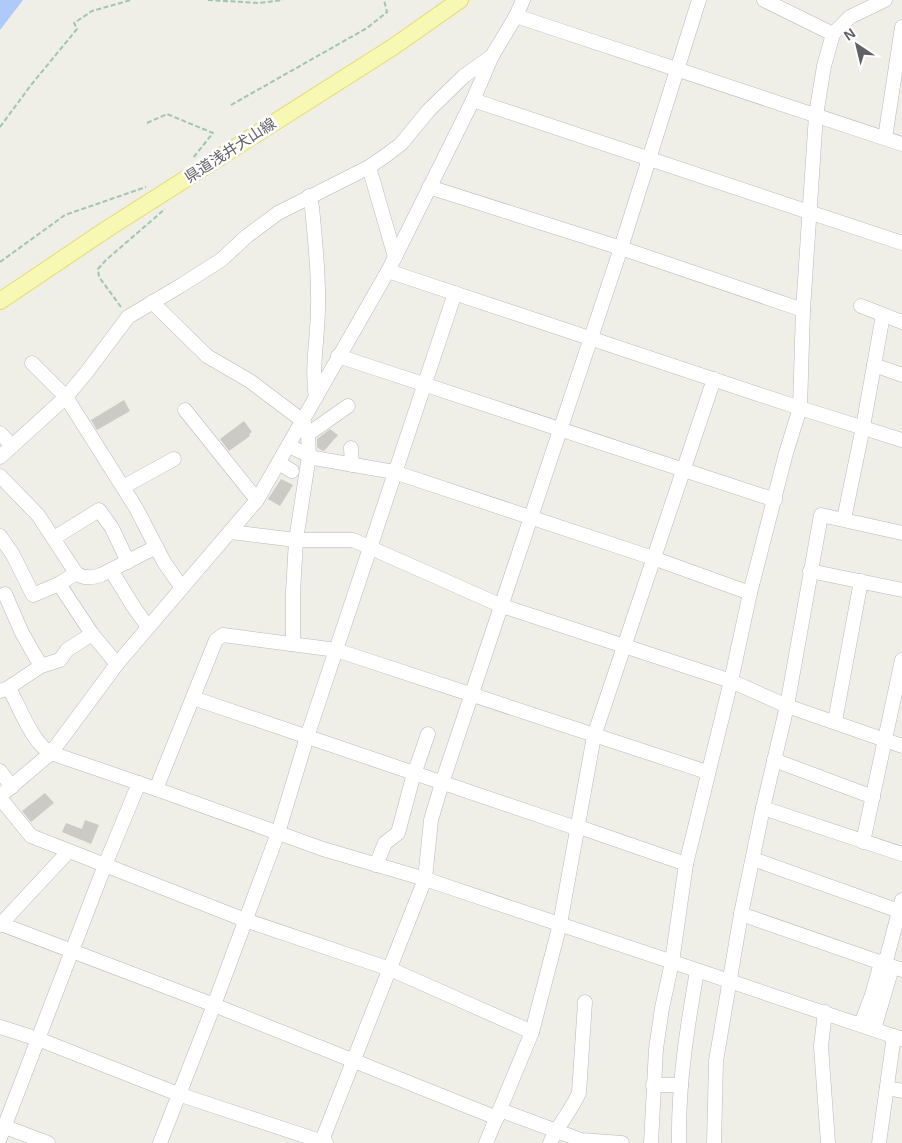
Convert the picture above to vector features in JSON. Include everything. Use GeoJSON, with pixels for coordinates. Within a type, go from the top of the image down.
{"type":"FeatureCollection","features":[{"type":"Feature","properties":{"kind":"main road","name":"県道浅井犬山線"},"geometry":{"type":"LineString","coordinates":[[0,301],[161,187],[393,47],[458,1]]}},
{"type":"Feature","properties":{"kind":"street"},"geometry":{"type":"LineString","coordinates":[[522,0],[516,16],[492,56],[473,100],[388,271],[257,500],[117,664],[51,753],[0,797],[31,836],[245,920],[390,969],[532,1032]]}},
{"type":"Feature","properties":{"kind":"street"},"geometry":{"type":"LineString","coordinates":[[0,1027],[178,1094],[323,1142],[425,879],[431,820],[442,783],[621,248],[699,0]]}},
{"type":"Feature","properties":{"kind":"street"},"geometry":{"type":"LineString","coordinates":[[764,0],[833,34]]}},
{"type":"Feature","properties":{"kind":"street"},"geometry":{"type":"LineString","coordinates":[[651,1143],[653,1085],[662,1008],[672,962],[686,864],[707,772],[731,681],[750,593],[786,453],[800,408],[803,310],[816,115],[824,66],[833,34],[850,17],[885,0]]}},
{"type":"Feature","properties":{"kind":"street"},"geometry":{"type":"LineString","coordinates":[[516,16],[902,144]]}},
{"type":"Feature","properties":{"kind":"street"},"geometry":{"type":"LineString","coordinates":[[885,138],[902,27]]}},
{"type":"Feature","properties":{"kind":"street"},"geometry":{"type":"LineString","coordinates":[[0,457],[66,397],[128,318],[221,260],[246,236],[278,213],[369,167],[400,144],[429,110],[464,76],[492,56]]}},
{"type":"Feature","properties":{"kind":"street"},"geometry":{"type":"LineString","coordinates":[[473,100],[902,243]]}},
{"type":"Feature","properties":{"kind":"street"},"geometry":{"type":"LineString","coordinates":[[369,167],[395,257]]}},
{"type":"Feature","properties":{"kind":"street"},"geometry":{"type":"LineString","coordinates":[[429,187],[621,248],[803,310]]}},
{"type":"Feature","properties":{"kind":"street"},"geometry":{"type":"LineString","coordinates":[[310,196],[318,274],[318,308],[313,381],[316,398]]}},
{"type":"Feature","properties":{"kind":"street"},"geometry":{"type":"LineString","coordinates":[[388,271],[902,440]]}},
{"type":"Feature","properties":{"kind":"street"},"geometry":{"type":"LineString","coordinates":[[160,1143],[278,833],[307,737],[455,293]]}},
{"type":"Feature","properties":{"kind":"street"},"geometry":{"type":"LineString","coordinates":[[152,302],[207,356],[250,381],[303,421],[308,434],[309,456],[296,540],[293,644]]}},
{"type":"Feature","properties":{"kind":"street"},"geometry":{"type":"LineString","coordinates":[[862,306],[902,322]]}},
{"type":"Feature","properties":{"kind":"street"},"geometry":{"type":"LineString","coordinates":[[844,519],[863,427],[882,315]]}},
{"type":"Feature","properties":{"kind":"street"},"geometry":{"type":"LineString","coordinates":[[338,356],[775,500]]}},
{"type":"Feature","properties":{"kind":"street"},"geometry":{"type":"LineString","coordinates":[[32,363],[66,397],[136,508],[164,562],[182,588]]}},
{"type":"Feature","properties":{"kind":"street"},"geometry":{"type":"LineString","coordinates":[[874,365],[902,375]]}},
{"type":"Feature","properties":{"kind":"street"},"geometry":{"type":"LineString","coordinates":[[486,1143],[532,1032],[560,924],[579,829],[594,736],[714,379]]}},
{"type":"Feature","properties":{"kind":"street"},"geometry":{"type":"LineString","coordinates":[[308,434],[348,406]]}},
{"type":"Feature","properties":{"kind":"street"},"geometry":{"type":"LineString","coordinates":[[185,410],[257,500]]}},
{"type":"Feature","properties":{"kind":"street"},"geometry":{"type":"LineString","coordinates":[[0,433],[12,446]]}},
{"type":"Feature","properties":{"kind":"street"},"geometry":{"type":"LineString","coordinates":[[289,446],[309,456],[394,472],[653,558],[750,593]]}},
{"type":"Feature","properties":{"kind":"street"},"geometry":{"type":"LineString","coordinates":[[351,448],[352,465]]}},
{"type":"Feature","properties":{"kind":"street"},"geometry":{"type":"LineString","coordinates":[[123,487],[174,460]]}},
{"type":"Feature","properties":{"kind":"street"},"geometry":{"type":"LineString","coordinates":[[279,463],[292,471]]}},
{"type":"Feature","properties":{"kind":"street"},"geometry":{"type":"LineString","coordinates":[[0,476],[38,515],[76,573],[82,576],[92,577],[111,570],[156,547]]}},
{"type":"Feature","properties":{"kind":"street"},"geometry":{"type":"LineString","coordinates":[[54,538],[99,510],[112,528],[128,562]]}},
{"type":"Feature","properties":{"kind":"street"},"geometry":{"type":"LineString","coordinates":[[715,1143],[716,1062],[741,914],[787,706],[821,515],[902,533]]}},
{"type":"Feature","properties":{"kind":"street"},"geometry":{"type":"LineString","coordinates":[[231,532],[296,540],[353,540],[364,544],[369,549],[502,606],[731,681],[787,706],[902,746]]}},
{"type":"Feature","properties":{"kind":"street"},"geometry":{"type":"LineString","coordinates":[[0,536],[13,555],[33,595],[59,584],[76,573]]}},
{"type":"Feature","properties":{"kind":"street"},"geometry":{"type":"LineString","coordinates":[[111,570],[148,627]]}},
{"type":"Feature","properties":{"kind":"street"},"geometry":{"type":"LineString","coordinates":[[810,571],[902,590]]}},
{"type":"Feature","properties":{"kind":"street"},"geometry":{"type":"LineString","coordinates":[[834,722],[861,581]]}},
{"type":"Feature","properties":{"kind":"street"},"geometry":{"type":"LineString","coordinates":[[27,582],[2,595],[41,666]]}},
{"type":"Feature","properties":{"kind":"street"},"geometry":{"type":"LineString","coordinates":[[59,584],[92,634],[117,664]]}},
{"type":"Feature","properties":{"kind":"street"},"geometry":{"type":"LineString","coordinates":[[92,634],[67,650],[60,660],[41,666],[4,689],[45,750],[278,833],[425,879],[898,1037],[886,1088],[879,1143]]}},
{"type":"Feature","properties":{"kind":"street"},"geometry":{"type":"LineString","coordinates":[[156,789],[193,698],[203,658],[216,640],[223,635],[336,650],[707,772]]}},
{"type":"Feature","properties":{"kind":"street"},"geometry":{"type":"LineString","coordinates":[[863,842],[902,660]]}},
{"type":"Feature","properties":{"kind":"street"},"geometry":{"type":"LineString","coordinates":[[193,698],[686,864]]}},
{"type":"Feature","properties":{"kind":"street"},"geometry":{"type":"LineString","coordinates":[[376,865],[385,843],[398,833],[428,734]]}},
{"type":"Feature","properties":{"kind":"street"},"geometry":{"type":"LineString","coordinates":[[774,760],[873,797]]}},
{"type":"Feature","properties":{"kind":"street"},"geometry":{"type":"LineString","coordinates":[[0,771],[12,787]]}},
{"type":"Feature","properties":{"kind":"street"},"geometry":{"type":"LineString","coordinates":[[48,1143],[2,1130],[105,865],[139,783]]}},
{"type":"Feature","properties":{"kind":"street"},"geometry":{"type":"LineString","coordinates":[[763,808],[902,854]]}},
{"type":"Feature","properties":{"kind":"street"},"geometry":{"type":"LineString","coordinates":[[68,852],[0,925],[214,1005],[353,1061],[498,1114],[553,1137],[622,1143]]}},
{"type":"Feature","properties":{"kind":"street"},"geometry":{"type":"LineString","coordinates":[[753,859],[901,906],[888,957],[892,967],[868,1027]]}},
{"type":"Feature","properties":{"kind":"street"},"geometry":{"type":"LineString","coordinates":[[741,914],[892,967]]}},
{"type":"Feature","properties":{"kind":"street"},"geometry":{"type":"LineString","coordinates":[[679,1143],[681,1085],[686,1030],[697,971]]}},
{"type":"Feature","properties":{"kind":"street"},"geometry":{"type":"LineString","coordinates":[[553,1137],[574,1105],[579,1093],[585,1002]]}},
{"type":"Feature","properties":{"kind":"street"},"geometry":{"type":"LineString","coordinates":[[825,1012],[821,1046],[828,1143]]}},
{"type":"Feature","properties":{"kind":"street"},"geometry":{"type":"LineString","coordinates":[[653,1085],[681,1085]]}},
{"type":"Feature","properties":{"kind":"street"},"geometry":{"type":"LineString","coordinates":[[886,1088],[902,1091]]}},
{"type":"Feature","properties":{"kind":"path"},"geometry":{"type":"LineString","coordinates":[[0,127],[77,28],[74,23],[92,11],[131,0]]}},
{"type":"Feature","properties":{"kind":"path"},"geometry":{"type":"LineString","coordinates":[[208,0],[259,3],[281,0]]}},
{"type":"Feature","properties":{"kind":"path"},"geometry":{"type":"LineString","coordinates":[[231,105],[367,28],[386,12],[384,0]]}},
{"type":"Feature","properties":{"kind":"path"},"geometry":{"type":"LineString","coordinates":[[147,123],[167,114],[213,133],[191,160]]}},
{"type":"Feature","properties":{"kind":"path"},"geometry":{"type":"LineString","coordinates":[[0,262],[66,215],[161,187],[175,198],[98,269],[99,277],[128,318]]}},
{"type":"Feature","properties":{"kind":"water"},"geometry":{"type":"Polygon","coordinates":[[[0,0],[23,0],[0,30],[0,0]]]}},
{"type":"Feature","properties":{"kind":"building"},"geometry":{"type":"Polygon","coordinates":[[[124,400],[130,411],[97,430],[91,420],[124,400]]]}},
{"type":"Feature","properties":{"kind":"building"},"geometry":{"type":"Polygon","coordinates":[[[244,421],[252,432],[249,434],[250,436],[229,451],[220,439],[244,421]]]}},
{"type":"Feature","properties":{"kind":"building"},"geometry":{"type":"Polygon","coordinates":[[[330,429],[338,435],[324,451],[321,450],[317,447],[317,439],[330,429]]]}},
{"type":"Feature","properties":{"kind":"building"},"geometry":{"type":"Polygon","coordinates":[[[281,479],[293,485],[280,506],[268,499],[281,479]]]}},
{"type":"Feature","properties":{"kind":"building"},"geometry":{"type":"Polygon","coordinates":[[[45,793],[54,803],[31,822],[22,811],[45,793]]]}},
{"type":"Feature","properties":{"kind":"building"},"geometry":{"type":"Polygon","coordinates":[[[85,820],[99,825],[91,844],[62,832],[66,823],[82,829],[85,820]]]}}]}
